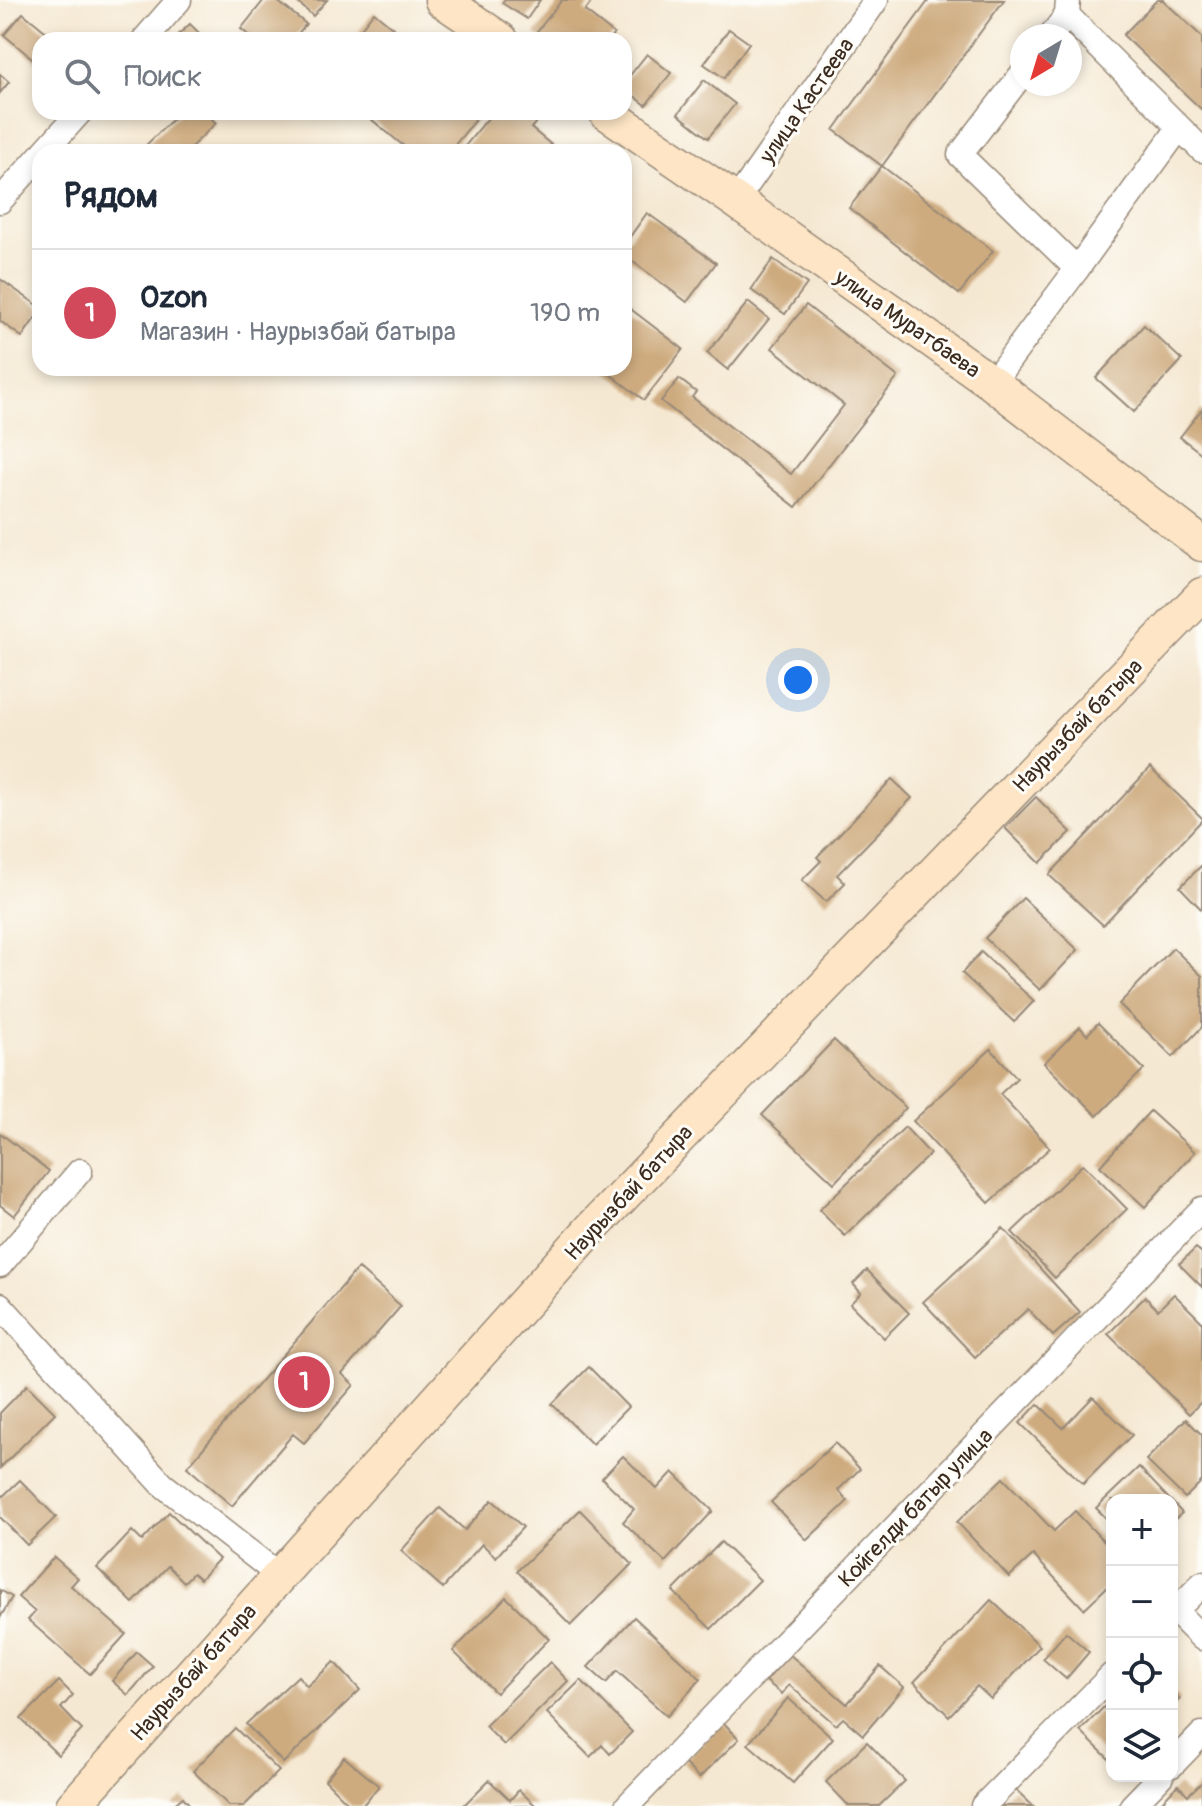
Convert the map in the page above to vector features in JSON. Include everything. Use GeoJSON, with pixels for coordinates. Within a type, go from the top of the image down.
{"type":"FeatureCollection","features":[{"type":"Feature","properties":{"kind":"main road"},"geometry":{"type":"LineString","coordinates":[[442,0],[489,32]]}},
{"type":"Feature","properties":{"kind":"main road","name":"улица Муратбаева"},"geometry":{"type":"LineString","coordinates":[[618,120],[992,383],[1202,544]]}},
{"type":"Feature","properties":{"kind":"main road","name":"Наурызбай батыра"},"geometry":{"type":"LineString","coordinates":[[73,1806],[591,1229],[1202,595]]}},
{"type":"Feature","properties":{"kind":"street"},"geometry":{"type":"LineString","coordinates":[[151,32],[179,0]]}},
{"type":"Feature","properties":{"kind":"street","name":"улица Кастеева"},"geometry":{"type":"LineString","coordinates":[[736,201],[876,0]]}},
{"type":"Feature","properties":{"kind":"street"},"geometry":{"type":"LineString","coordinates":[[1067,8],[1202,150]]}},
{"type":"Feature","properties":{"kind":"street"},"geometry":{"type":"LineString","coordinates":[[1010,90],[960,155],[1077,269]]}},
{"type":"Feature","properties":{"kind":"street"},"geometry":{"type":"LineString","coordinates":[[51,144],[73,120]]}},
{"type":"Feature","properties":{"kind":"street"},"geometry":{"type":"LineString","coordinates":[[992,383],[1179,128]]}},
{"type":"Feature","properties":{"kind":"street"},"geometry":{"type":"LineString","coordinates":[[0,201],[32,165]]}},
{"type":"Feature","properties":{"kind":"street"},"geometry":{"type":"LineString","coordinates":[[0,1265],[80,1171]]}},
{"type":"Feature","properties":{"kind":"street","name":"Койгелди батыр улица"},"geometry":{"type":"LineString","coordinates":[[627,1806],[1202,1209]]}},
{"type":"Feature","properties":{"kind":"street"},"geometry":{"type":"LineString","coordinates":[[0,1305],[163,1485],[280,1576]]}},
{"type":"Feature","properties":{"kind":"street"},"geometry":{"type":"LineString","coordinates":[[1178,1608],[1202,1584]]}},
{"type":"Feature","properties":{"kind":"street"},"geometry":{"type":"LineString","coordinates":[[1178,1616],[1202,1638]]}},
{"type":"Feature","properties":{"kind":"street"},"geometry":{"type":"LineString","coordinates":[[983,1806],[1106,1681]]}},
{"type":"Feature","properties":{"kind":"street"},"geometry":{"type":"LineString","coordinates":[[1178,1759],[1202,1734]]}},
{"type":"Feature","properties":{"kind":"street"},"geometry":{"type":"LineString","coordinates":[[1132,1806],[1155,1782]]}},
{"type":"Feature","properties":{"kind":"building"},"geometry":{"type":"Polygon","coordinates":[[[264,0],[276,0],[306,24],[300,32],[245,32],[241,29],[264,0]]]}},
{"type":"Feature","properties":{"kind":"building"},"geometry":{"type":"Polygon","coordinates":[[[295,0],[327,0],[313,16],[295,0]]]}},
{"type":"Feature","properties":{"kind":"building"},"geometry":{"type":"Polygon","coordinates":[[[504,0],[540,0],[527,19],[502,3],[504,0]]]}},
{"type":"Feature","properties":{"kind":"building"},"geometry":{"type":"Polygon","coordinates":[[[562,0],[593,0],[585,11],[611,32],[537,32],[562,0]]]}},
{"type":"Feature","properties":{"kind":"building"},"geometry":{"type":"Polygon","coordinates":[[[929,0],[1004,0],[882,166],[834,130],[929,0]]]}},
{"type":"Feature","properties":{"kind":"building"},"geometry":{"type":"Polygon","coordinates":[[[1157,0],[1163,0],[1202,37],[1202,110],[1123,35],[1157,0]]]}},
{"type":"Feature","properties":{"kind":"building"},"geometry":{"type":"Polygon","coordinates":[[[374,12],[398,32],[358,32],[374,12]]]}},
{"type":"Feature","properties":{"kind":"building"},"geometry":{"type":"Polygon","coordinates":[[[23,13],[46,32],[32,32],[32,58],[4,35],[23,13]]]}},
{"type":"Feature","properties":{"kind":"building"},"geometry":{"type":"Polygon","coordinates":[[[190,24],[198,32],[182,32],[190,24]]]}},
{"type":"Feature","properties":{"kind":"building"},"geometry":{"type":"Polygon","coordinates":[[[729,29],[749,43],[724,78],[704,64],[729,29]]]}},
{"type":"Feature","properties":{"kind":"building"},"geometry":{"type":"Polygon","coordinates":[[[647,54],[671,73],[646,105],[632,94],[632,73],[647,54]]]}},
{"type":"Feature","properties":{"kind":"building"},"geometry":{"type":"Polygon","coordinates":[[[0,74],[9,82],[0,93],[0,74]]]}},
{"type":"Feature","properties":{"kind":"building"},"geometry":{"type":"Polygon","coordinates":[[[704,80],[735,104],[708,138],[678,114],[704,80]]]}},
{"type":"Feature","properties":{"kind":"building"},"geometry":{"type":"Polygon","coordinates":[[[172,120],[213,120],[216,123],[194,144],[147,144],[172,120]]]}},
{"type":"Feature","properties":{"kind":"building"},"geometry":{"type":"Polygon","coordinates":[[[372,120],[475,120],[456,144],[401,144],[372,120]]]}},
{"type":"Feature","properties":{"kind":"building"},"geometry":{"type":"Polygon","coordinates":[[[486,120],[538,120],[531,128],[550,144],[467,144],[486,120]]]}},
{"type":"Feature","properties":{"kind":"building"},"geometry":{"type":"Polygon","coordinates":[[[882,166],[993,251],[959,294],[849,208],[882,166]]]}},
{"type":"Feature","properties":{"kind":"building"},"geometry":{"type":"Polygon","coordinates":[[[647,213],[716,263],[687,302],[632,261],[632,234],[647,213]]]}},
{"type":"Feature","properties":{"kind":"building"},"geometry":{"type":"Polygon","coordinates":[[[773,259],[807,284],[785,314],[751,290],[773,259]]]}},
{"type":"Feature","properties":{"kind":"building"},"geometry":{"type":"Polygon","coordinates":[[[0,279],[32,301],[32,323],[22,337],[0,321],[0,279]]]}},
{"type":"Feature","properties":{"kind":"building"},"geometry":{"type":"Polygon","coordinates":[[[748,302],[769,319],[728,370],[707,353],[748,302]]]}},
{"type":"Feature","properties":{"kind":"building"},"geometry":{"type":"Polygon","coordinates":[[[806,305],[898,377],[796,507],[661,401],[679,379],[696,392],[692,397],[791,474],[844,405],[772,348],[806,305]]]}},
{"type":"Feature","properties":{"kind":"building"},"geometry":{"type":"Polygon","coordinates":[[[632,310],[683,349],[644,400],[612,376],[632,376],[632,310]]]}},
{"type":"Feature","properties":{"kind":"building"},"geometry":{"type":"Polygon","coordinates":[[[1144,325],[1182,360],[1134,412],[1096,378],[1144,325]]]}},
{"type":"Feature","properties":{"kind":"building"},"geometry":{"type":"Polygon","coordinates":[[[1202,409],[1202,454],[1180,437],[1202,409]]]}},
{"type":"Feature","properties":{"kind":"building"},"geometry":{"type":"Polygon","coordinates":[[[1150,768],[1202,820],[1103,925],[1049,875],[1150,768]]]}},
{"type":"Feature","properties":{"kind":"building"},"geometry":{"type":"Polygon","coordinates":[[[892,779],[912,798],[837,875],[845,883],[826,902],[802,880],[821,861],[817,857],[892,779]]]}},
{"type":"Feature","properties":{"kind":"building"},"geometry":{"type":"Polygon","coordinates":[[[1036,797],[1071,832],[1040,863],[1005,828],[1036,797]]]}},
{"type":"Feature","properties":{"kind":"building"},"geometry":{"type":"Polygon","coordinates":[[[1202,865],[1202,910],[1180,887],[1202,865]]]}},
{"type":"Feature","properties":{"kind":"building"},"geometry":{"type":"Polygon","coordinates":[[[1023,898],[1078,950],[1040,990],[985,938],[1023,898]]]}},
{"type":"Feature","properties":{"kind":"building"},"geometry":{"type":"Polygon","coordinates":[[[1173,948],[1202,976],[1202,1027],[1173,1057],[1119,1004],[1173,948]]]}},
{"type":"Feature","properties":{"kind":"building"},"geometry":{"type":"Polygon","coordinates":[[[981,952],[1034,1001],[1014,1022],[962,973],[981,952]]]}},
{"type":"Feature","properties":{"kind":"building"},"geometry":{"type":"Polygon","coordinates":[[[1098,1023],[1144,1069],[1097,1116],[1044,1063],[1080,1027],[1087,1035],[1098,1023]]]}},
{"type":"Feature","properties":{"kind":"building"},"geometry":{"type":"Polygon","coordinates":[[[834,1040],[906,1108],[834,1183],[762,1115],[834,1040]]]}},
{"type":"Feature","properties":{"kind":"building"},"geometry":{"type":"Polygon","coordinates":[[[991,1049],[1017,1078],[1000,1094],[1050,1148],[989,1203],[913,1121],[991,1049]]]}},
{"type":"Feature","properties":{"kind":"building"},"geometry":{"type":"Polygon","coordinates":[[[1150,1111],[1195,1152],[1145,1207],[1100,1166],[1150,1111]]]}},
{"type":"Feature","properties":{"kind":"building"},"geometry":{"type":"Polygon","coordinates":[[[905,1127],[930,1154],[845,1236],[819,1210],[905,1127]]]}},
{"type":"Feature","properties":{"kind":"building"},"geometry":{"type":"Polygon","coordinates":[[[0,1133],[49,1171],[14,1216],[0,1205],[0,1133]]]}},
{"type":"Feature","properties":{"kind":"building"},"geometry":{"type":"Polygon","coordinates":[[[1083,1164],[1127,1209],[1055,1278],[1012,1232],[1083,1164]]]}},
{"type":"Feature","properties":{"kind":"building"},"geometry":{"type":"Polygon","coordinates":[[[1003,1228],[1080,1312],[1053,1336],[1028,1309],[975,1357],[923,1302],[1003,1228]]]}},
{"type":"Feature","properties":{"kind":"building"},"geometry":{"type":"Polygon","coordinates":[[[1196,1248],[1202,1253],[1202,1287],[1179,1264],[1196,1248]]]}},
{"type":"Feature","properties":{"kind":"building"},"geometry":{"type":"Polygon","coordinates":[[[358,1268],[401,1306],[342,1374],[354,1385],[304,1443],[293,1434],[232,1506],[187,1467],[358,1268]]]}},
{"type":"Feature","properties":{"kind":"building"},"geometry":{"type":"Polygon","coordinates":[[[867,1270],[909,1313],[884,1338],[850,1304],[861,1293],[853,1284],[867,1270]]]}},
{"type":"Feature","properties":{"kind":"building"},"geometry":{"type":"Polygon","coordinates":[[[1174,1294],[1202,1322],[1202,1401],[1189,1414],[1108,1334],[1145,1297],[1158,1310],[1174,1294]]]}},
{"type":"Feature","properties":{"kind":"building"},"geometry":{"type":"Polygon","coordinates":[[[589,1367],[628,1407],[592,1444],[552,1404],[589,1367]]]}},
{"type":"Feature","properties":{"kind":"building"},"geometry":{"type":"Polygon","coordinates":[[[27,1385],[55,1413],[0,1468],[0,1413],[27,1385]]]}},
{"type":"Feature","properties":{"kind":"building"},"geometry":{"type":"Polygon","coordinates":[[[1093,1397],[1132,1435],[1083,1484],[1020,1423],[1038,1404],[1063,1428],[1093,1397]]]}},
{"type":"Feature","properties":{"kind":"building"},"geometry":{"type":"Polygon","coordinates":[[[1186,1419],[1202,1435],[1202,1481],[1185,1498],[1146,1460],[1186,1419]]]}},
{"type":"Feature","properties":{"kind":"building"},"geometry":{"type":"Polygon","coordinates":[[[835,1443],[860,1469],[838,1490],[848,1501],[807,1540],[771,1502],[835,1443]]]}},
{"type":"Feature","properties":{"kind":"building"},"geometry":{"type":"Polygon","coordinates":[[[623,1456],[657,1489],[673,1472],[713,1511],[665,1562],[623,1522],[634,1509],[602,1478],[623,1456]]]}},
{"type":"Feature","properties":{"kind":"building"},"geometry":{"type":"Polygon","coordinates":[[[1139,1467],[1164,1494],[1111,1494],[1139,1467]]]}},
{"type":"Feature","properties":{"kind":"building"},"geometry":{"type":"Polygon","coordinates":[[[1003,1478],[1054,1531],[1075,1511],[1106,1544],[1106,1588],[1084,1609],[1033,1555],[1009,1577],[957,1522],[1003,1478]]]}},
{"type":"Feature","properties":{"kind":"building"},"geometry":{"type":"Polygon","coordinates":[[[20,1480],[56,1517],[27,1545],[0,1517],[0,1499],[20,1480]]]}},
{"type":"Feature","properties":{"kind":"building"},"geometry":{"type":"Polygon","coordinates":[[[1106,1498],[1106,1518],[1096,1508],[1106,1498]]]}},
{"type":"Feature","properties":{"kind":"building"},"geometry":{"type":"Polygon","coordinates":[[[492,1500],[523,1527],[496,1557],[482,1544],[443,1588],[401,1551],[440,1508],[465,1530],[492,1500]]]}},
{"type":"Feature","properties":{"kind":"building"},"geometry":{"type":"Polygon","coordinates":[[[580,1510],[632,1564],[571,1625],[517,1571],[580,1510]]]}},
{"type":"Feature","properties":{"kind":"building"},"geometry":{"type":"Polygon","coordinates":[[[169,1512],[219,1559],[200,1579],[193,1573],[184,1582],[168,1566],[133,1603],[97,1568],[132,1531],[142,1541],[169,1512]]]}},
{"type":"Feature","properties":{"kind":"building"},"geometry":{"type":"Polygon","coordinates":[[[721,1542],[760,1580],[711,1629],[673,1591],[721,1542]]]}},
{"type":"Feature","properties":{"kind":"building"},"geometry":{"type":"Polygon","coordinates":[[[54,1557],[78,1578],[71,1586],[126,1634],[90,1674],[28,1620],[35,1612],[18,1597],[54,1557]]]}},
{"type":"Feature","properties":{"kind":"building"},"geometry":{"type":"Polygon","coordinates":[[[0,1590],[12,1597],[0,1618],[0,1590]]]}},
{"type":"Feature","properties":{"kind":"building"},"geometry":{"type":"Polygon","coordinates":[[[506,1597],[549,1639],[496,1693],[453,1651],[506,1597]]]}},
{"type":"Feature","properties":{"kind":"building"},"geometry":{"type":"Polygon","coordinates":[[[991,1600],[1040,1646],[991,1699],[977,1686],[949,1716],[914,1682],[991,1600]]]}},
{"type":"Feature","properties":{"kind":"building"},"geometry":{"type":"Polygon","coordinates":[[[634,1617],[701,1679],[667,1716],[617,1671],[606,1683],[588,1667],[634,1617]]]}},
{"type":"Feature","properties":{"kind":"building"},"geometry":{"type":"Polygon","coordinates":[[[1066,1632],[1089,1652],[1066,1679],[1043,1659],[1066,1632]]]}},
{"type":"Feature","properties":{"kind":"building"},"geometry":{"type":"Polygon","coordinates":[[[137,1652],[153,1666],[128,1695],[112,1681],[137,1652]]]}},
{"type":"Feature","properties":{"kind":"building"},"geometry":{"type":"Polygon","coordinates":[[[789,1654],[847,1704],[880,1666],[904,1687],[863,1735],[843,1718],[836,1725],[789,1685],[782,1694],[766,1681],[789,1654]]]}},
{"type":"Feature","properties":{"kind":"building"},"geometry":{"type":"Polygon","coordinates":[[[334,1662],[360,1690],[283,1763],[246,1724],[298,1676],[307,1686],[334,1662]]]}},
{"type":"Feature","properties":{"kind":"building"},"geometry":{"type":"Polygon","coordinates":[[[550,1662],[568,1681],[504,1745],[485,1726],[550,1662]]]}},
{"type":"Feature","properties":{"kind":"building"},"geometry":{"type":"Polygon","coordinates":[[[581,1680],[632,1732],[610,1754],[602,1745],[590,1757],[547,1713],[581,1680]]]}},
{"type":"Feature","properties":{"kind":"building"},"geometry":{"type":"Polygon","coordinates":[[[59,1681],[73,1695],[61,1708],[82,1730],[58,1755],[21,1719],[59,1681]]]}},
{"type":"Feature","properties":{"kind":"building"},"geometry":{"type":"Polygon","coordinates":[[[788,1698],[833,1738],[793,1783],[748,1744],[788,1698]]]}},
{"type":"Feature","properties":{"kind":"building"},"geometry":{"type":"Polygon","coordinates":[[[1106,1705],[1106,1756],[1080,1731],[1106,1705]]]}},
{"type":"Feature","properties":{"kind":"building"},"geometry":{"type":"Polygon","coordinates":[[[723,1722],[739,1739],[699,1778],[683,1762],[723,1722]]]}},
{"type":"Feature","properties":{"kind":"building"},"geometry":{"type":"Polygon","coordinates":[[[235,1728],[279,1771],[244,1806],[229,1806],[193,1771],[235,1728]]]}},
{"type":"Feature","properties":{"kind":"building"},"geometry":{"type":"Polygon","coordinates":[[[867,1742],[905,1781],[879,1806],[849,1806],[826,1782],[867,1742]]]}},
{"type":"Feature","properties":{"kind":"building"},"geometry":{"type":"Polygon","coordinates":[[[344,1757],[379,1786],[362,1806],[351,1806],[325,1780],[344,1757]]]}},
{"type":"Feature","properties":{"kind":"building"},"geometry":{"type":"Polygon","coordinates":[[[489,1780],[510,1800],[519,1790],[536,1806],[463,1806],[489,1780]]]}},
{"type":"Feature","properties":{"kind":"building"},"geometry":{"type":"Polygon","coordinates":[[[1202,1782],[1202,1806],[1169,1806],[1163,1800],[1178,1785],[1188,1795],[1202,1782]]]}},
{"type":"Feature","properties":{"kind":"building"},"geometry":{"type":"Polygon","coordinates":[[[1014,1788],[1033,1806],[997,1806],[1014,1788]]]}},
{"type":"Feature","properties":{"kind":"building"},"geometry":{"type":"Polygon","coordinates":[[[183,1797],[191,1806],[172,1806],[183,1797]]]}},
{"type":"Feature","properties":{"kind":"place","name":"Ozon"},"geometry":{"type":"Point","coordinates":[304,1382]}}]}
